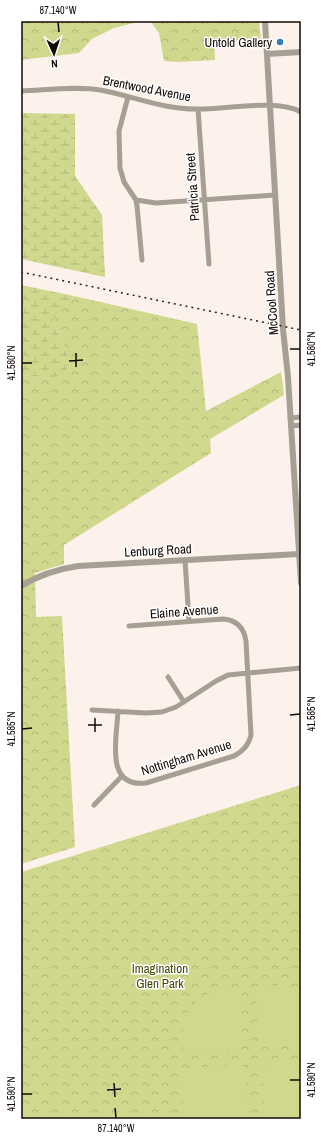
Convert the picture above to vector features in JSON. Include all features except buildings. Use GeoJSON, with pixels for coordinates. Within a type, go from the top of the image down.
{"type":"FeatureCollection","features":[{"type":"Feature","properties":{"kind":"street","name":"McCool Road"},"geometry":{"type":"LineString","coordinates":[[265,21],[290,418],[300,528],[301,583]]}},
{"type":"Feature","properties":{"kind":"street"},"geometry":{"type":"LineString","coordinates":[[267,54],[301,52]]}},
{"type":"Feature","properties":{"kind":"street","name":"Brentwood Avenue"},"geometry":{"type":"LineString","coordinates":[[21,91],[90,89],[166,106],[198,109],[270,106],[286,107],[301,112]]}},
{"type":"Feature","properties":{"kind":"street"},"geometry":{"type":"LineString","coordinates":[[128,97],[119,131],[120,168],[124,182],[136,200],[142,260]]}},
{"type":"Feature","properties":{"kind":"street","name":"Patricia Street"},"geometry":{"type":"LineString","coordinates":[[198,109],[209,264]]}},
{"type":"Feature","properties":{"kind":"street"},"geometry":{"type":"LineString","coordinates":[[136,200],[156,203],[275,196]]}},
{"type":"Feature","properties":{"kind":"street"},"geometry":{"type":"LineString","coordinates":[[290,418],[301,417]]}},
{"type":"Feature","properties":{"kind":"street"},"geometry":{"type":"LineString","coordinates":[[291,426],[301,425]]}},
{"type":"Feature","properties":{"kind":"street","name":"Lenburg Road"},"geometry":{"type":"LineString","coordinates":[[21,586],[47,573],[66,568],[112,564],[300,554]]}},
{"type":"Feature","properties":{"kind":"street"},"geometry":{"type":"LineString","coordinates":[[185,560],[190,621]]}},
{"type":"Feature","properties":{"kind":"street","name":"Elaine Avenue"},"geometry":{"type":"LineString","coordinates":[[129,626],[190,621],[227,620],[236,623],[240,626],[245,636],[248,672]]}},
{"type":"Feature","properties":{"kind":"street"},"geometry":{"type":"LineString","coordinates":[[92,710],[155,713],[169,710],[222,678],[248,672],[301,668]]}},
{"type":"Feature","properties":{"kind":"street","name":"Nottingham Avenue"},"geometry":{"type":"LineString","coordinates":[[118,711],[116,762],[119,771],[122,776],[132,782],[146,783],[234,756],[244,750],[250,741],[251,735],[248,672]]}},
{"type":"Feature","properties":{"kind":"street"},"geometry":{"type":"LineString","coordinates":[[168,677],[184,702]]}},
{"type":"Feature","properties":{"kind":"street"},"geometry":{"type":"LineString","coordinates":[[94,805],[122,776]]}},
{"type":"Feature","properties":{"kind":"green space"},"geometry":{"type":"Polygon","coordinates":[[[21,21],[142,21],[114,28],[92,39],[79,53],[21,60],[21,21]]]}},
{"type":"Feature","properties":{"kind":"green space"},"geometry":{"type":"Polygon","coordinates":[[[150,21],[259,21],[261,39],[214,42],[215,60],[179,62],[164,61],[159,33],[150,21]]]}},
{"type":"Feature","properties":{"kind":"green space"},"geometry":{"type":"Polygon","coordinates":[[[21,113],[75,114],[75,176],[102,215],[105,277],[21,259],[21,113]]]}},
{"type":"Feature","properties":{"kind":"green space"},"geometry":{"type":"Polygon","coordinates":[[[21,285],[74,296],[53,321],[70,360],[65,374],[50,378],[21,375],[21,285]]]}},
{"type":"Feature","properties":{"kind":"green space"},"geometry":{"type":"Polygon","coordinates":[[[74,296],[197,324],[206,411],[281,372],[284,395],[210,439],[211,453],[64,545],[64,564],[35,573],[36,617],[62,616],[75,847],[21,864],[21,375],[50,378],[70,360],[53,321],[74,296]]]}},
{"type":"Feature","properties":{"kind":"green space","name":"Imagination Glen Park"},"geometry":{"type":"Polygon","coordinates":[[[301,785],[301,1119],[21,1119],[21,872],[301,785]]]}},
{"type":"Feature","properties":{"kind":"green space"},"geometry":{"type":"Polygon","coordinates":[[[278,985],[296,990],[301,995],[301,1043],[263,1046],[259,1043],[255,986],[278,985]]]}},
{"type":"Feature","properties":{"kind":"green space"},"geometry":{"type":"Polygon","coordinates":[[[239,988],[243,1044],[240,1048],[183,1052],[182,1032],[184,1023],[187,1014],[198,999],[217,990],[239,988]]]}},
{"type":"Feature","properties":{"kind":"green space"},"geometry":{"type":"Polygon","coordinates":[[[301,1061],[301,1116],[294,1119],[265,1119],[262,1067],[265,1063],[301,1061]]]}},
{"type":"Feature","properties":{"kind":"green space"},"geometry":{"type":"Polygon","coordinates":[[[241,1064],[245,1071],[249,1119],[196,1119],[187,1109],[181,1096],[179,1082],[180,1069],[241,1064]]]}},
{"type":"Feature","properties":{"kind":"railway"},"geometry":{"type":"LineString","coordinates":[[21,272],[301,330]]}},
{"type":"Feature","properties":{"kind":"place","name":"Untold Gallery"},"geometry":{"type":"Point","coordinates":[280,42]}}]}
